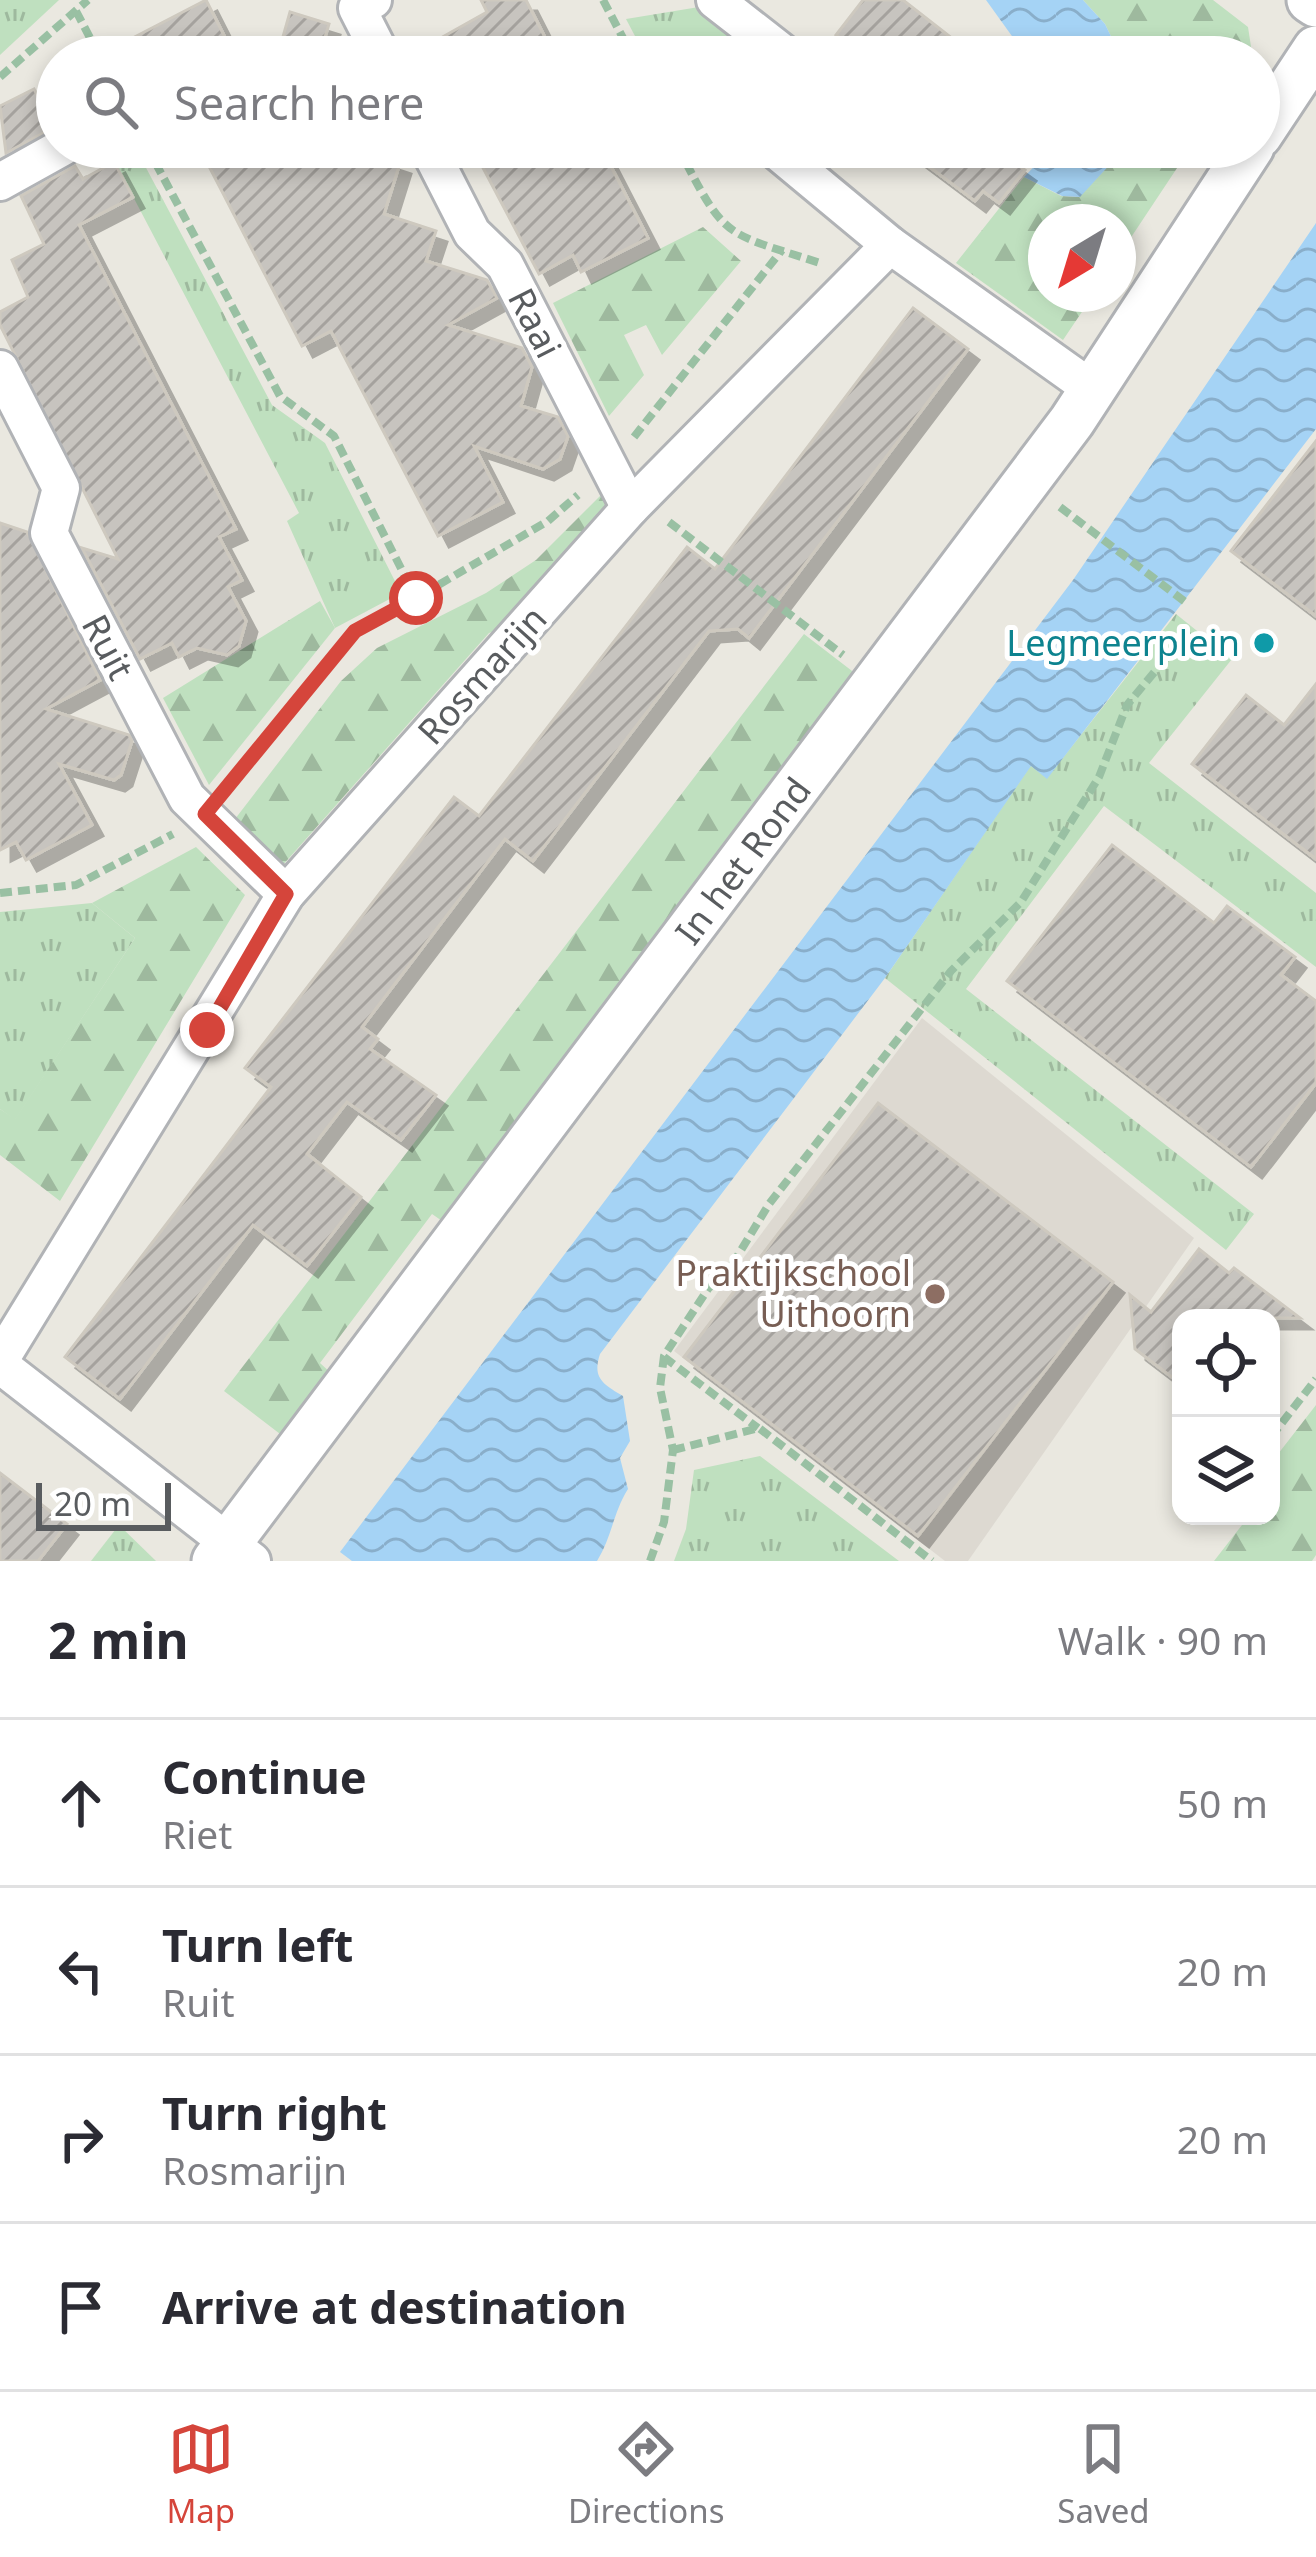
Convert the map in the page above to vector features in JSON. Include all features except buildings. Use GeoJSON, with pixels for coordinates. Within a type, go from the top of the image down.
{"type":"FeatureCollection","features":[{"type":"Feature","properties":{"kind":"street"},"geometry":{"type":"LineString","coordinates":[[371,36],[357,8],[373,0]]}},
{"type":"Feature","properties":{"kind":"street"},"geometry":{"type":"LineString","coordinates":[[715,0],[761,36]]}},
{"type":"Feature","properties":{"kind":"street"},"geometry":{"type":"LineString","coordinates":[[1280,103],[1316,49]]}},
{"type":"Feature","properties":{"kind":"street"},"geometry":{"type":"LineString","coordinates":[[0,182],[36,162]]}},
{"type":"Feature","properties":{"kind":"street","name":"Raai"},"geometry":{"type":"LineString","coordinates":[[439,168],[472,232],[505,265],[608,469],[635,503]]}},
{"type":"Feature","properties":{"kind":"street"},"geometry":{"type":"LineString","coordinates":[[797,168],[890,245],[1092,389]]}},
{"type":"Feature","properties":{"kind":"street","name":"In het Rond"},"geometry":{"type":"LineString","coordinates":[[232,1555],[1092,389],[1237,168]]}},
{"type":"Feature","properties":{"kind":"street","name":"Rosmarijn"},"geometry":{"type":"LineString","coordinates":[[0,1362],[286,894],[635,503],[890,245]]}},
{"type":"Feature","properties":{"kind":"street","name":"Ruit"},"geometry":{"type":"LineString","coordinates":[[0,369],[61,488],[49,533],[187,798],[286,894]]}},
{"type":"Feature","properties":{"kind":"street"},"geometry":{"type":"LineString","coordinates":[[0,1362],[232,1555]]}},
{"type":"Feature","properties":{"kind":"path"},"geometry":{"type":"LineString","coordinates":[[47,36],[88,0]]}},
{"type":"Feature","properties":{"kind":"path"},"geometry":{"type":"LineString","coordinates":[[603,0],[621,36]]}},
{"type":"Feature","properties":{"kind":"path"},"geometry":{"type":"LineString","coordinates":[[76,11],[89,36]]}},
{"type":"Feature","properties":{"kind":"path"},"geometry":{"type":"LineString","coordinates":[[0,77],[36,46]]}},
{"type":"Feature","properties":{"kind":"path"},"geometry":{"type":"LineString","coordinates":[[158,168],[280,396],[334,436],[416,598]]}},
{"type":"Feature","properties":{"kind":"path"},"geometry":{"type":"LineString","coordinates":[[689,168],[714,218],[729,233],[860,275]]}},
{"type":"Feature","properties":{"kind":"path"},"geometry":{"type":"LineString","coordinates":[[0,893],[76,885],[205,814],[355,631],[548,521],[608,469],[782,250]]}},
{"type":"Feature","properties":{"kind":"path"},"geometry":{"type":"LineString","coordinates":[[635,503],[878,681]]}},
{"type":"Feature","properties":{"kind":"path"},"geometry":{"type":"LineString","coordinates":[[1096,533],[1188,604]]}},
{"type":"Feature","properties":{"kind":"path"},"geometry":{"type":"LineString","coordinates":[[650,1561],[664,1522],[673,1450],[660,1388],[664,1356],[708,1288],[732,1265],[769,1204],[951,970],[1021,902],[1099,777],[1127,705],[1192,627]]}},
{"type":"Feature","properties":{"kind":"path"},"geometry":{"type":"LineString","coordinates":[[664,1356],[932,1561]]}},
{"type":"Feature","properties":{"kind":"path"},"geometry":{"type":"LineString","coordinates":[[1280,1425],[1316,1379]]}},
{"type":"Feature","properties":{"kind":"path"},"geometry":{"type":"LineString","coordinates":[[673,1450],[759,1428]]}},
{"type":"Feature","properties":{"kind":"shaded area","name":"Praktijkschool Uithoorn"},"geometry":{"type":"Polygon","coordinates":[[[922,1018],[1194,1238],[968,1561],[945,1561],[674,1351],[922,1018]]]}},
{"type":"Feature","properties":{"kind":"green space"},"geometry":{"type":"Polygon","coordinates":[[[0,0],[59,0],[0,55],[0,0]]]}},
{"type":"Feature","properties":{"kind":"green space"},"geometry":{"type":"Polygon","coordinates":[[[1083,0],[1213,0],[1248,27],[1249,36],[1111,36],[1083,0]]]}},
{"type":"Feature","properties":{"kind":"green space"},"geometry":{"type":"Polygon","coordinates":[[[699,7],[732,36],[635,36],[626,19],[699,7]]]}},
{"type":"Feature","properties":{"kind":"green space"},"geometry":{"type":"Polygon","coordinates":[[[118,168],[146,168],[272,405],[325,443],[401,593],[335,628],[287,521],[299,513],[118,168]]]}},
{"type":"Feature","properties":{"kind":"green space"},"geometry":{"type":"Polygon","coordinates":[[[1106,168],[1177,168],[1136,230],[1136,204],[1028,204],[1028,312],[1082,312],[1063,340],[956,263],[1024,177],[1061,196],[1079,197],[1106,168]]]}},
{"type":"Feature","properties":{"kind":"green space"},"geometry":{"type":"Polygon","coordinates":[[[703,227],[741,261],[662,355],[646,325],[624,335],[644,375],[609,416],[553,303],[703,227]]]}},
{"type":"Feature","properties":{"kind":"green space"},"geometry":{"type":"Polygon","coordinates":[[[601,495],[610,510],[501,629],[489,633],[282,866],[235,819],[341,681],[377,648],[486,593],[536,560],[601,495]]]}},
{"type":"Feature","properties":{"kind":"green space"},"geometry":{"type":"Polygon","coordinates":[[[320,601],[335,628],[209,785],[163,698],[320,601]]]}},
{"type":"Feature","properties":{"kind":"green space"},"geometry":{"type":"Polygon","coordinates":[[[1176,614],[1232,659],[1149,763],[1316,893],[1316,967],[1104,806],[966,989],[1254,1214],[1226,1250],[885,978],[1031,765],[1047,778],[1176,614]]]}},
{"type":"Feature","properties":{"kind":"green space"},"geometry":{"type":"Polygon","coordinates":[[[804,634],[856,674],[445,1223],[432,1214],[320,1363],[332,1374],[284,1437],[224,1391],[804,634]]]}},
{"type":"Feature","properties":{"kind":"green space"},"geometry":{"type":"Polygon","coordinates":[[[196,847],[245,895],[60,1201],[0,1155],[0,1109],[15,1119],[135,938],[92,903],[196,847]]]}},
{"type":"Feature","properties":{"kind":"green space"},"geometry":{"type":"Polygon","coordinates":[[[92,903],[135,938],[15,1120],[0,1109],[0,912],[92,903]]]}},
{"type":"Feature","properties":{"kind":"green space"},"geometry":{"type":"Polygon","coordinates":[[[1316,1405],[1316,1555],[1312,1561],[1214,1561],[1242,1525],[1280,1525],[1280,1451],[1316,1405]]]}},
{"type":"Feature","properties":{"kind":"green space"},"geometry":{"type":"Polygon","coordinates":[[[760,1456],[899,1561],[674,1561],[686,1529],[694,1470],[760,1456]]]}},
{"type":"Feature","properties":{"kind":"green space"},"geometry":{"type":"Polygon","coordinates":[[[119,1525],[156,1561],[91,1561],[119,1525]]]}},
{"type":"Feature","properties":{"kind":"water"},"geometry":{"type":"Polygon","coordinates":[[[986,0],[1083,0],[1111,36],[1012,36],[986,0]]]}},
{"type":"Feature","properties":{"kind":"water"},"geometry":{"type":"Polygon","coordinates":[[[1033,168],[1107,168],[1080,197],[1062,196],[1024,177],[1033,168]]]}},
{"type":"Feature","properties":{"kind":"water"},"geometry":{"type":"Polygon","coordinates":[[[1316,223],[1316,429],[1047,779],[1031,766],[885,978],[600,1354],[598,1375],[623,1396],[630,1441],[620,1458],[628,1489],[597,1561],[352,1561],[340,1552],[1073,580],[1316,223]]]}},
{"type":"Feature","properties":{"kind":"place","name":"Legmeerplein"},"geometry":{"type":"Point","coordinates":[1264,643]}},
{"type":"Feature","properties":{"kind":"place","name":"Praktijkschool Uithoorn"},"geometry":{"type":"Point","coordinates":[935,1294]}},
{"type":"Feature","properties":{"kind":"route"},"geometry":{"type":"LineString","coordinates":[[207,1030],[286,894],[205,814],[355,631],[416,598]]}}]}
